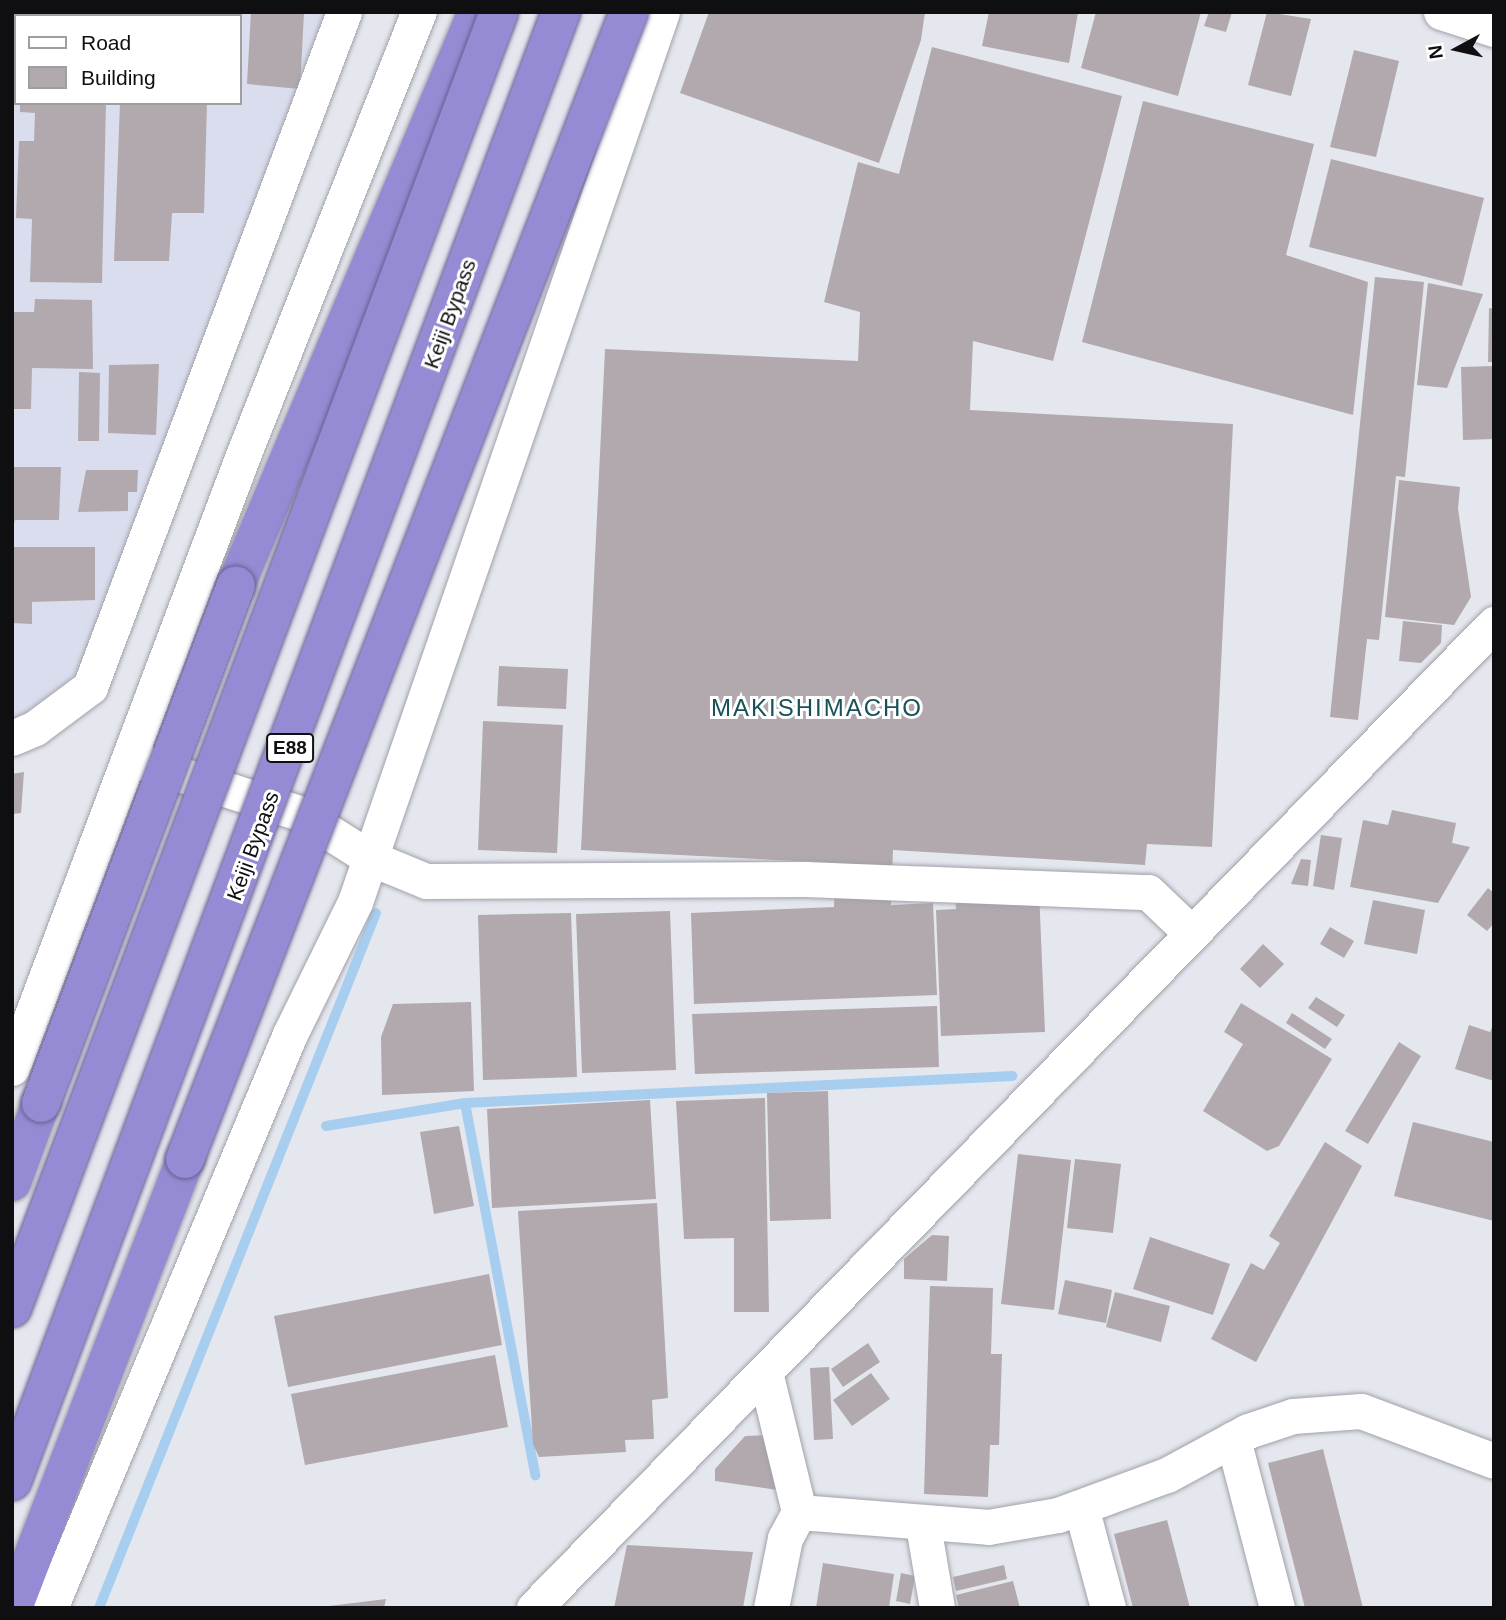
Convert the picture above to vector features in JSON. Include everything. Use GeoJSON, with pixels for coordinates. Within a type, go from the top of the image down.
{"type":"FeatureCollection","features":[{"type":"Feature","properties":{"kind":"highway"},"geometry":{"type":"LineString","coordinates":[[12,1182],[236,585],[477,12]]}},
{"type":"Feature","properties":{"kind":"highway"},"geometry":{"type":"LineString","coordinates":[[12,1308],[499,12]]}},
{"type":"Feature","properties":{"kind":"highway","name":"Keiji Bypass"},"geometry":{"type":"LineString","coordinates":[[12,1481],[561,12]]}},
{"type":"Feature","properties":{"kind":"highway"},"geometry":{"type":"LineString","coordinates":[[13,1608],[629,12]]}},
{"type":"Feature","properties":{"kind":"street"},"geometry":{"type":"LineString","coordinates":[[12,738],[36,728],[90,687],[344,12]]}},
{"type":"Feature","properties":{"kind":"street"},"geometry":{"type":"LineString","coordinates":[[12,1068],[129,758],[419,12]]}},
{"type":"Feature","properties":{"kind":"street"},"geometry":{"type":"LineString","coordinates":[[50,1608],[290,1034],[355,902],[662,12]]}},
{"type":"Feature","properties":{"kind":"street"},"geometry":{"type":"LineString","coordinates":[[1441,12],[1494,29]]}},
{"type":"Feature","properties":{"kind":"street"},"geometry":{"type":"LineString","coordinates":[[534,1608],[1494,624]]}},
{"type":"Feature","properties":{"kind":"street"},"geometry":{"type":"LineString","coordinates":[[129,758],[299,813],[370,858],[426,881],[805,879],[1148,892],[1191,933]]}},
{"type":"Feature","properties":{"kind":"street"},"geometry":{"type":"LineString","coordinates":[[765,1372],[799,1512],[785,1538],[771,1608]]}},
{"type":"Feature","properties":{"kind":"street"},"geometry":{"type":"LineString","coordinates":[[799,1512],[923,1525],[988,1527],[1081,1507],[1167,1475],[1233,1439],[1293,1416],[1361,1411],[1494,1461]]}},
{"type":"Feature","properties":{"kind":"street"},"geometry":{"type":"LineString","coordinates":[[1233,1439],[1277,1608]]}},
{"type":"Feature","properties":{"kind":"street"},"geometry":{"type":"LineString","coordinates":[[1081,1507],[1108,1608]]}},
{"type":"Feature","properties":{"kind":"street"},"geometry":{"type":"LineString","coordinates":[[923,1525],[937,1608]]}},
{"type":"Feature","properties":{"kind":"shaded area"},"geometry":{"type":"Polygon","coordinates":[[[12,12],[325,12],[85,660],[52,704],[12,721],[12,12]]]}},
{"type":"Feature","properties":{"kind":"building"},"geometry":{"type":"Polygon","coordinates":[[[114,12],[209,12],[162,14],[114,12]]]}},
{"type":"Feature","properties":{"kind":"building"},"geometry":{"type":"Polygon","coordinates":[[[251,12],[304,12],[300,89],[247,84],[251,12]]]}},
{"type":"Feature","properties":{"kind":"building"},"geometry":{"type":"Polygon","coordinates":[[[709,12],[925,12],[921,40],[879,163],[680,93],[709,12]]]}},
{"type":"Feature","properties":{"kind":"building"},"geometry":{"type":"Polygon","coordinates":[[[989,12],[1078,13],[1069,63],[982,46],[989,12]]]}},
{"type":"Feature","properties":{"kind":"building"},"geometry":{"type":"Polygon","coordinates":[[[1096,12],[1201,12],[1178,96],[1081,68],[1096,12]]]}},
{"type":"Feature","properties":{"kind":"building"},"geometry":{"type":"Polygon","coordinates":[[[1209,12],[1232,12],[1226,32],[1204,26],[1209,12]]]}},
{"type":"Feature","properties":{"kind":"building"},"geometry":{"type":"Polygon","coordinates":[[[1267,12],[1311,19],[1291,96],[1248,85],[1267,12]]]}},
{"type":"Feature","properties":{"kind":"building"},"geometry":{"type":"Polygon","coordinates":[[[932,47],[1122,96],[1053,361],[973,341],[970,410],[1233,424],[1212,847],[1147,844],[1145,865],[893,850],[891,905],[933,903],[937,995],[694,1004],[691,913],[834,907],[836,863],[581,850],[605,349],[858,361],[860,312],[824,302],[858,162],[899,174],[932,47]]]}},
{"type":"Feature","properties":{"kind":"building"},"geometry":{"type":"Polygon","coordinates":[[[1354,50],[1399,61],[1376,157],[1330,147],[1354,50]]]}},
{"type":"Feature","properties":{"kind":"building"},"geometry":{"type":"Polygon","coordinates":[[[1143,101],[1314,144],[1286,255],[1368,282],[1353,415],[1082,342],[1143,101]]]}},
{"type":"Feature","properties":{"kind":"building"},"geometry":{"type":"Polygon","coordinates":[[[20,105],[106,105],[102,283],[30,282],[32,219],[16,218],[19,141],[34,141],[35,113],[20,112],[20,105]]]}},
{"type":"Feature","properties":{"kind":"building"},"geometry":{"type":"Polygon","coordinates":[[[120,105],[207,105],[204,213],[172,213],[169,261],[114,261],[120,105]]]}},
{"type":"Feature","properties":{"kind":"building"},"geometry":{"type":"Polygon","coordinates":[[[1331,159],[1484,198],[1462,286],[1309,247],[1331,159]]]}},
{"type":"Feature","properties":{"kind":"building"},"geometry":{"type":"Polygon","coordinates":[[[1375,277],[1424,282],[1405,477],[1396,476],[1379,640],[1367,639],[1358,720],[1330,717],[1375,277]]]}},
{"type":"Feature","properties":{"kind":"building"},"geometry":{"type":"Polygon","coordinates":[[[1428,283],[1483,294],[1447,388],[1417,385],[1428,283]]]}},
{"type":"Feature","properties":{"kind":"building"},"geometry":{"type":"Polygon","coordinates":[[[35,299],[92,300],[93,369],[32,368],[31,409],[12,409],[12,312],[34,312],[35,299]]]}},
{"type":"Feature","properties":{"kind":"building"},"geometry":{"type":"Polygon","coordinates":[[[1489,308],[1494,309],[1494,362],[1488,362],[1489,308]]]}},
{"type":"Feature","properties":{"kind":"building"},"geometry":{"type":"Polygon","coordinates":[[[159,364],[156,435],[108,433],[109,365],[159,364]]]}},
{"type":"Feature","properties":{"kind":"building"},"geometry":{"type":"Polygon","coordinates":[[[1494,366],[1494,439],[1463,440],[1461,367],[1494,366]]]}},
{"type":"Feature","properties":{"kind":"building"},"geometry":{"type":"Polygon","coordinates":[[[79,372],[100,373],[99,441],[78,441],[79,372]]]}},
{"type":"Feature","properties":{"kind":"building"},"geometry":{"type":"Polygon","coordinates":[[[12,467],[61,467],[59,520],[15,520],[12,528],[12,467]]]}},
{"type":"Feature","properties":{"kind":"building"},"geometry":{"type":"Polygon","coordinates":[[[86,470],[138,470],[137,492],[128,492],[128,511],[78,512],[86,470]]]}},
{"type":"Feature","properties":{"kind":"building"},"geometry":{"type":"Polygon","coordinates":[[[1399,480],[1460,487],[1458,509],[1471,597],[1454,625],[1385,617],[1399,480]]]}},
{"type":"Feature","properties":{"kind":"building"},"geometry":{"type":"Polygon","coordinates":[[[12,547],[95,547],[95,600],[32,602],[32,624],[12,623],[12,547]]]}},
{"type":"Feature","properties":{"kind":"building"},"geometry":{"type":"Polygon","coordinates":[[[1403,621],[1442,625],[1441,643],[1421,663],[1399,661],[1403,621]]]}},
{"type":"Feature","properties":{"kind":"building"},"geometry":{"type":"Polygon","coordinates":[[[499,666],[568,669],[566,709],[497,706],[499,666]]]}},
{"type":"Feature","properties":{"kind":"building"},"geometry":{"type":"Polygon","coordinates":[[[483,721],[563,725],[557,853],[478,850],[483,721]]]}},
{"type":"Feature","properties":{"kind":"building"},"geometry":{"type":"Polygon","coordinates":[[[24,772],[21,813],[12,814],[12,774],[24,772]]]}},
{"type":"Feature","properties":{"kind":"building"},"geometry":{"type":"Polygon","coordinates":[[[1392,810],[1456,823],[1452,843],[1470,847],[1438,903],[1350,887],[1363,820],[1388,825],[1392,810]]]}},
{"type":"Feature","properties":{"kind":"building"},"geometry":{"type":"Polygon","coordinates":[[[1321,835],[1342,838],[1334,890],[1313,886],[1321,835]]]}},
{"type":"Feature","properties":{"kind":"building"},"geometry":{"type":"Polygon","coordinates":[[[1301,859],[1311,860],[1308,886],[1291,884],[1301,859]]]}},
{"type":"Feature","properties":{"kind":"building"},"geometry":{"type":"Polygon","coordinates":[[[1488,888],[1494,893],[1494,923],[1487,931],[1467,915],[1488,888]]]}},
{"type":"Feature","properties":{"kind":"building"},"geometry":{"type":"Polygon","coordinates":[[[1039,891],[1045,1032],[941,1036],[936,910],[956,909],[955,895],[1039,891]]]}},
{"type":"Feature","properties":{"kind":"building"},"geometry":{"type":"Polygon","coordinates":[[[1373,900],[1425,910],[1417,954],[1364,944],[1373,900]]]}},
{"type":"Feature","properties":{"kind":"building"},"geometry":{"type":"Polygon","coordinates":[[[670,911],[676,1070],[582,1073],[576,914],[670,911]]]}},
{"type":"Feature","properties":{"kind":"building"},"geometry":{"type":"Polygon","coordinates":[[[571,913],[577,1077],[483,1080],[478,915],[571,913]]]}},
{"type":"Feature","properties":{"kind":"building"},"geometry":{"type":"Polygon","coordinates":[[[1330,927],[1354,941],[1344,958],[1320,944],[1330,927]]]}},
{"type":"Feature","properties":{"kind":"building"},"geometry":{"type":"Polygon","coordinates":[[[1263,944],[1284,964],[1260,988],[1240,969],[1263,944]]]}},
{"type":"Feature","properties":{"kind":"building"},"geometry":{"type":"Polygon","coordinates":[[[1316,997],[1345,1015],[1337,1027],[1308,1008],[1316,997]]]}},
{"type":"Feature","properties":{"kind":"building"},"geometry":{"type":"Polygon","coordinates":[[[471,1002],[474,1091],[382,1095],[381,1037],[393,1004],[471,1002]]]}},
{"type":"Feature","properties":{"kind":"building"},"geometry":{"type":"Polygon","coordinates":[[[1241,1003],[1332,1059],[1279,1146],[1267,1151],[1203,1111],[1243,1044],[1224,1032],[1241,1003]]]}},
{"type":"Feature","properties":{"kind":"building"},"geometry":{"type":"Polygon","coordinates":[[[937,1006],[939,1067],[695,1074],[692,1014],[937,1006]]]}},
{"type":"Feature","properties":{"kind":"building"},"geometry":{"type":"Polygon","coordinates":[[[1292,1013],[1332,1039],[1325,1049],[1286,1023],[1292,1013]]]}},
{"type":"Feature","properties":{"kind":"building"},"geometry":{"type":"Polygon","coordinates":[[[1494,1023],[1494,1081],[1455,1069],[1469,1025],[1490,1032],[1494,1023]]]}},
{"type":"Feature","properties":{"kind":"building"},"geometry":{"type":"Polygon","coordinates":[[[1399,1042],[1421,1056],[1368,1144],[1345,1131],[1399,1042]]]}},
{"type":"Feature","properties":{"kind":"building"},"geometry":{"type":"Polygon","coordinates":[[[828,1091],[831,1219],[770,1221],[767,1093],[828,1091]]]}},
{"type":"Feature","properties":{"kind":"building"},"geometry":{"type":"Polygon","coordinates":[[[765,1098],[769,1312],[734,1312],[734,1238],[684,1239],[676,1101],[765,1098]]]}},
{"type":"Feature","properties":{"kind":"building"},"geometry":{"type":"Polygon","coordinates":[[[650,1100],[656,1199],[492,1208],[487,1109],[650,1100]]]}},
{"type":"Feature","properties":{"kind":"building"},"geometry":{"type":"Polygon","coordinates":[[[1413,1122],[1494,1142],[1494,1221],[1394,1196],[1413,1122]]]}},
{"type":"Feature","properties":{"kind":"building"},"geometry":{"type":"Polygon","coordinates":[[[459,1126],[474,1206],[434,1214],[420,1132],[459,1126]]]}},
{"type":"Feature","properties":{"kind":"building"},"geometry":{"type":"Polygon","coordinates":[[[1325,1142],[1362,1166],[1256,1362],[1211,1339],[1251,1263],[1264,1270],[1280,1243],[1269,1236],[1325,1142]]]}},
{"type":"Feature","properties":{"kind":"building"},"geometry":{"type":"Polygon","coordinates":[[[1018,1154],[1071,1160],[1054,1310],[1001,1304],[1018,1154]]]}},
{"type":"Feature","properties":{"kind":"building"},"geometry":{"type":"Polygon","coordinates":[[[1075,1159],[1121,1164],[1113,1233],[1067,1228],[1075,1159]]]}},
{"type":"Feature","properties":{"kind":"building"},"geometry":{"type":"Polygon","coordinates":[[[657,1203],[668,1398],[652,1400],[654,1439],[625,1440],[626,1452],[539,1457],[533,1444],[518,1211],[657,1203]]]}},
{"type":"Feature","properties":{"kind":"building"},"geometry":{"type":"Polygon","coordinates":[[[932,1235],[949,1236],[947,1281],[904,1279],[904,1259],[932,1235]]]}},
{"type":"Feature","properties":{"kind":"building"},"geometry":{"type":"Polygon","coordinates":[[[1150,1237],[1230,1264],[1213,1315],[1133,1289],[1150,1237]]]}},
{"type":"Feature","properties":{"kind":"building"},"geometry":{"type":"Polygon","coordinates":[[[489,1274],[502,1345],[288,1387],[274,1316],[489,1274]]]}},
{"type":"Feature","properties":{"kind":"building"},"geometry":{"type":"Polygon","coordinates":[[[1065,1280],[1112,1290],[1106,1323],[1058,1314],[1065,1280]]]}},
{"type":"Feature","properties":{"kind":"building"},"geometry":{"type":"Polygon","coordinates":[[[930,1286],[993,1288],[991,1354],[1002,1354],[999,1445],[990,1445],[988,1497],[924,1494],[930,1286]]]}},
{"type":"Feature","properties":{"kind":"building"},"geometry":{"type":"Polygon","coordinates":[[[1115,1292],[1170,1306],[1161,1342],[1106,1327],[1115,1292]]]}},
{"type":"Feature","properties":{"kind":"building"},"geometry":{"type":"Polygon","coordinates":[[[868,1343],[880,1362],[843,1387],[831,1369],[868,1343]]]}},
{"type":"Feature","properties":{"kind":"building"},"geometry":{"type":"Polygon","coordinates":[[[495,1355],[508,1427],[305,1465],[291,1394],[495,1355]]]}},
{"type":"Feature","properties":{"kind":"building"},"geometry":{"type":"Polygon","coordinates":[[[829,1367],[833,1439],[814,1440],[810,1368],[829,1367]]]}},
{"type":"Feature","properties":{"kind":"building"},"geometry":{"type":"Polygon","coordinates":[[[871,1373],[890,1399],[852,1426],[833,1400],[871,1373]]]}},
{"type":"Feature","properties":{"kind":"building"},"geometry":{"type":"Polygon","coordinates":[[[767,1435],[778,1490],[715,1481],[715,1469],[745,1436],[767,1435]]]}},
{"type":"Feature","properties":{"kind":"building"},"geometry":{"type":"Polygon","coordinates":[[[1323,1449],[1363,1608],[1305,1608],[1268,1463],[1323,1449]]]}},
{"type":"Feature","properties":{"kind":"building"},"geometry":{"type":"Polygon","coordinates":[[[1167,1520],[1190,1608],[1133,1608],[1114,1534],[1167,1520]]]}},
{"type":"Feature","properties":{"kind":"building"},"geometry":{"type":"Polygon","coordinates":[[[627,1545],[753,1552],[743,1608],[614,1608],[627,1545]]]}},
{"type":"Feature","properties":{"kind":"building"},"geometry":{"type":"Polygon","coordinates":[[[823,1563],[894,1574],[889,1608],[816,1608],[823,1563]]]}},
{"type":"Feature","properties":{"kind":"building"},"geometry":{"type":"Polygon","coordinates":[[[1004,1565],[1007,1579],[956,1591],[953,1577],[1004,1565]]]}},
{"type":"Feature","properties":{"kind":"building"},"geometry":{"type":"Polygon","coordinates":[[[901,1573],[915,1576],[910,1604],[896,1601],[901,1573]]]}},
{"type":"Feature","properties":{"kind":"building"},"geometry":{"type":"Polygon","coordinates":[[[1013,1581],[1020,1608],[959,1608],[956,1595],[1013,1581]]]}},
{"type":"Feature","properties":{"kind":"building"},"geometry":{"type":"Polygon","coordinates":[[[386,1599],[384,1608],[329,1608],[329,1606],[386,1599]]]}},
{"type":"Feature","properties":{"kind":"waterway"},"geometry":{"type":"LineString","coordinates":[[99,1608],[376,913]]}},
{"type":"Feature","properties":{"kind":"waterway"},"geometry":{"type":"LineString","coordinates":[[326,1126],[465,1103],[1012,1076]]}},
{"type":"Feature","properties":{"kind":"waterway"},"geometry":{"type":"LineString","coordinates":[[465,1103],[535,1475]]}},
{"type":"Feature","properties":{"kind":"district","name":"MAKISHIMACHO"},"geometry":{"type":"Point","coordinates":[817,708]}}]}
